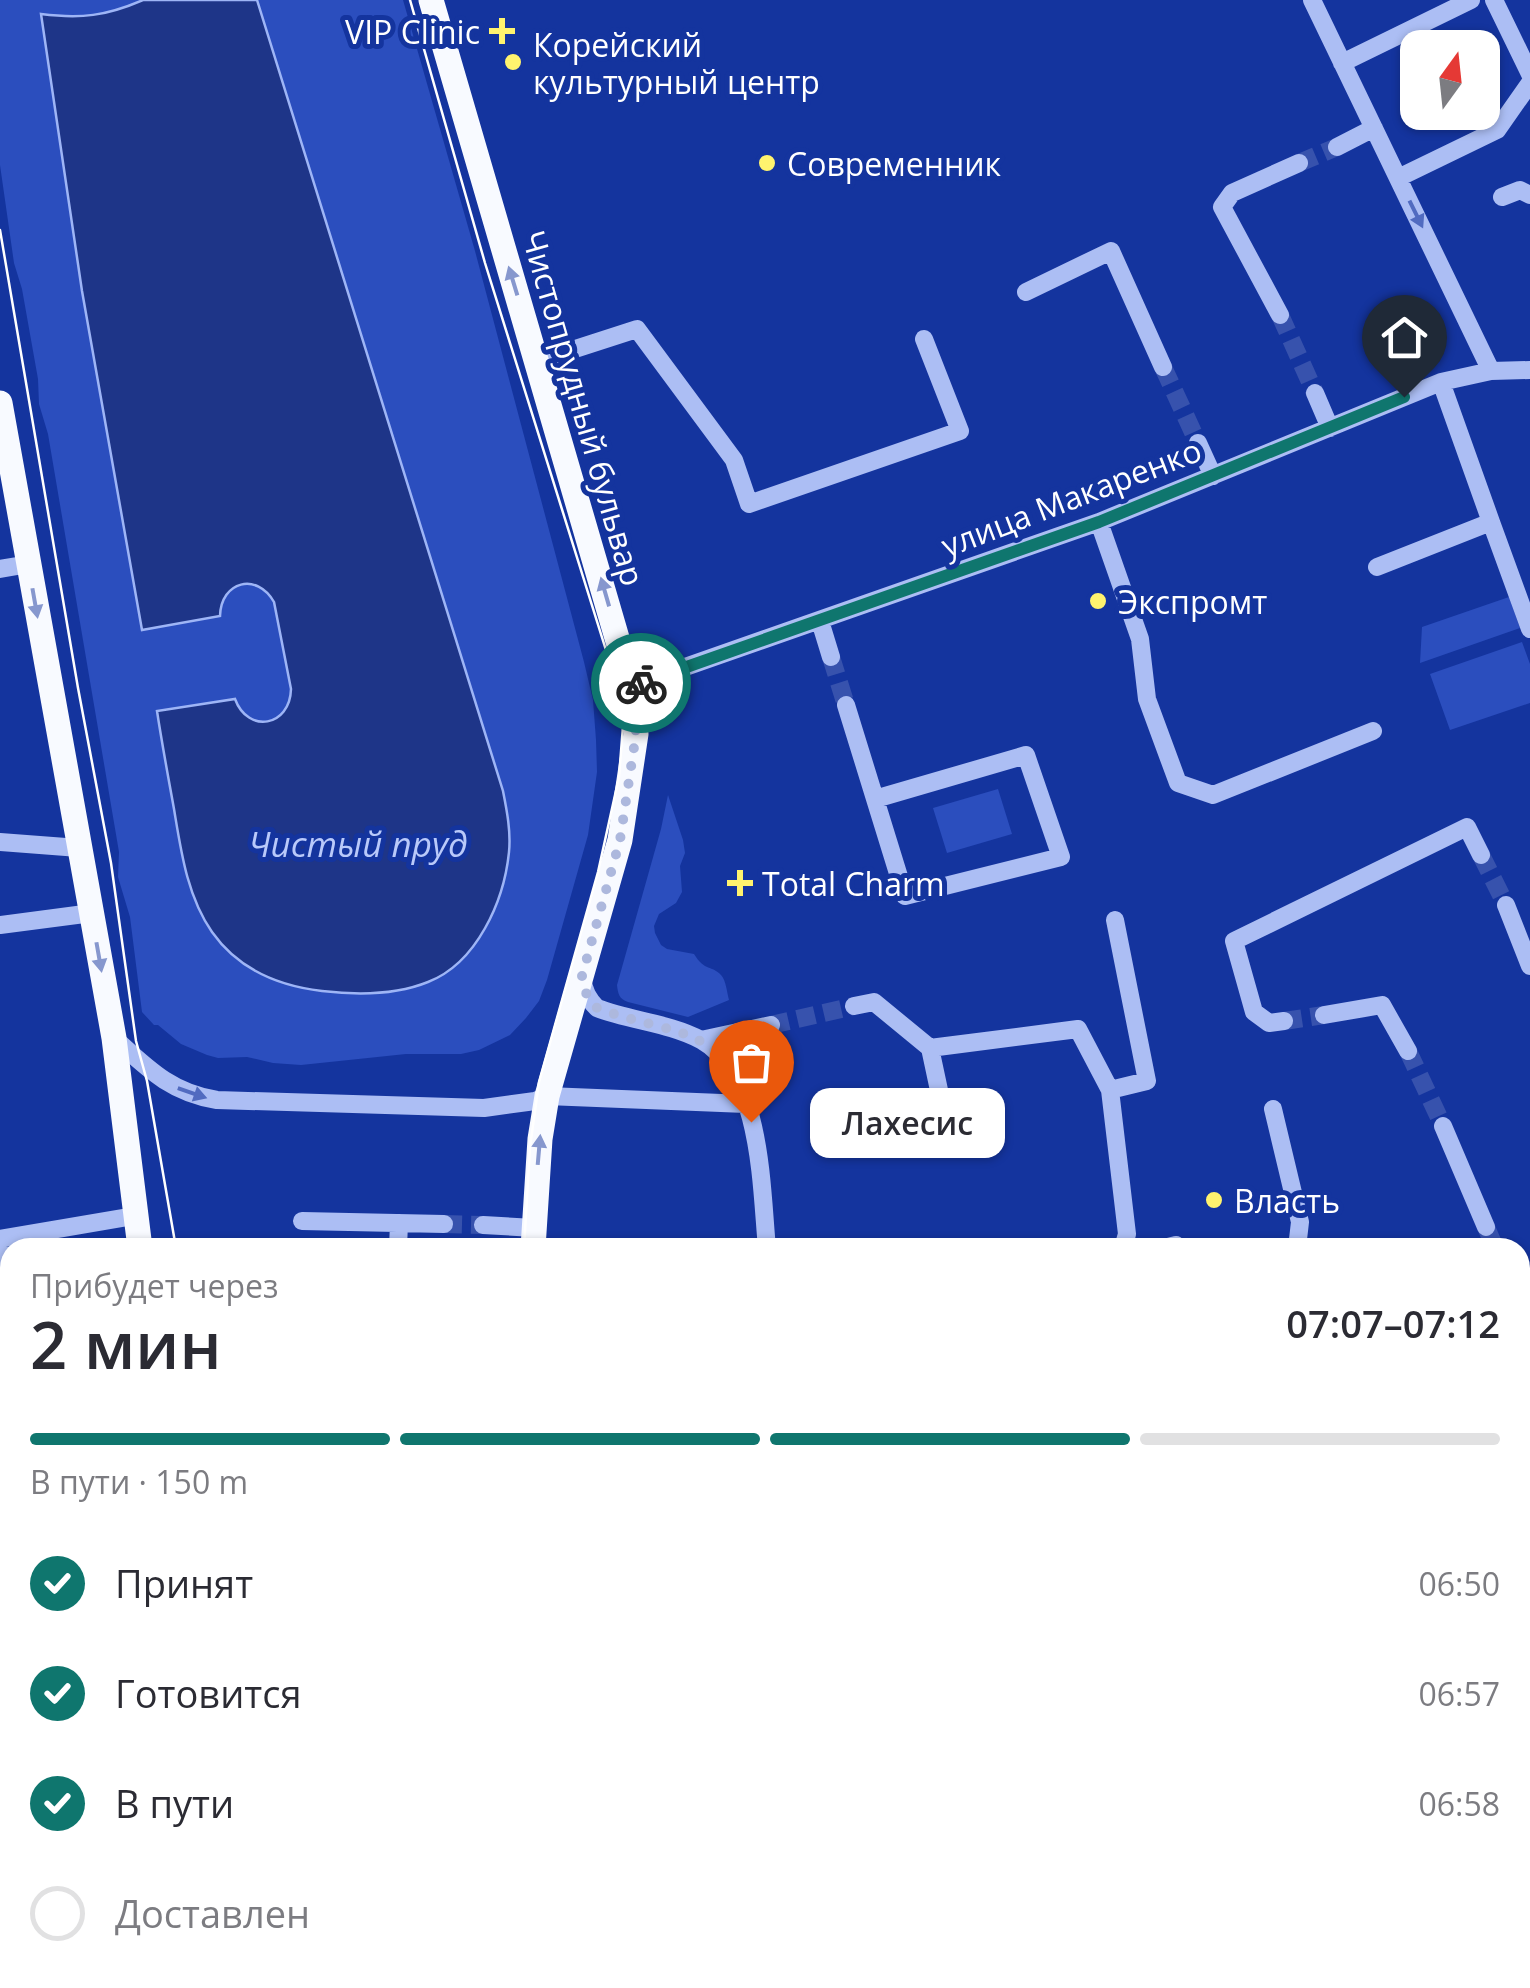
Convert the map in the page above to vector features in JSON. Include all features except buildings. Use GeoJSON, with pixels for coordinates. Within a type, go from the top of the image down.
{"type":"FeatureCollection","features":[{"type":"Feature","properties":{"kind":"main road","name":"Чистопрудный бульвар"},"geometry":{"type":"LineString","coordinates":[[431,0],[632,686],[636,734],[624,822],[547,1096],[540,1139],[534,1238]]}},
{"type":"Feature","properties":{"kind":"main road"},"geometry":{"type":"LineString","coordinates":[[0,403],[114,1038],[138,1238]]}},
{"type":"Feature","properties":{"kind":"street"},"geometry":{"type":"LineString","coordinates":[[1312,0],[1491,371]]}},
{"type":"Feature","properties":{"kind":"street"},"geometry":{"type":"LineString","coordinates":[[1342,62],[1471,0]]}},
{"type":"Feature","properties":{"kind":"street"},"geometry":{"type":"LineString","coordinates":[[1494,0],[1530,74]]}},
{"type":"Feature","properties":{"kind":"street"},"geometry":{"type":"LineString","coordinates":[[1398,178],[1497,130],[1530,83]]}},
{"type":"Feature","properties":{"kind":"street"},"geometry":{"type":"LineString","coordinates":[[1337,146],[1374,128]]}},
{"type":"Feature","properties":{"kind":"street"},"geometry":{"type":"LineString","coordinates":[[1280,315],[1222,207],[1232,192],[1299,163]]}},
{"type":"Feature","properties":{"kind":"street"},"geometry":{"type":"LineString","coordinates":[[1502,198],[1520,190],[1530,195]]}},
{"type":"Feature","properties":{"kind":"street"},"geometry":{"type":"LineString","coordinates":[[1026,292],[1111,252],[1163,367]]}},
{"type":"Feature","properties":{"kind":"street"},"geometry":{"type":"LineString","coordinates":[[538,361],[637,329],[734,460],[749,504],[960,431],[924,339]]}},
{"type":"Feature","properties":{"kind":"street","name":"улица Макаренко"},"geometry":{"type":"LineString","coordinates":[[632,686],[1099,522],[1441,382],[1491,371],[1530,370]]}},
{"type":"Feature","properties":{"kind":"street"},"geometry":{"type":"LineString","coordinates":[[1441,382],[1530,629]]}},
{"type":"Feature","properties":{"kind":"street"},"geometry":{"type":"LineString","coordinates":[[1315,393],[1330,428]]}},
{"type":"Feature","properties":{"kind":"street"},"geometry":{"type":"LineString","coordinates":[[1198,443],[1213,476]]}},
{"type":"Feature","properties":{"kind":"street"},"geometry":{"type":"LineString","coordinates":[[1099,522],[1140,639],[1147,699],[1178,782],[1213,795],[1373,731]]}},
{"type":"Feature","properties":{"kind":"street"},"geometry":{"type":"LineString","coordinates":[[1378,567],[1491,522]]}},
{"type":"Feature","properties":{"kind":"street"},"geometry":{"type":"LineString","coordinates":[[0,568],[28,564]]}},
{"type":"Feature","properties":{"kind":"street"},"geometry":{"type":"LineString","coordinates":[[820,621],[832,658]]}},
{"type":"Feature","properties":{"kind":"street"},"geometry":{"type":"LineString","coordinates":[[846,704],[875,799],[905,896],[1061,857],[1026,754],[875,799]]}},
{"type":"Feature","properties":{"kind":"street"},"geometry":{"type":"LineString","coordinates":[[1284,1021],[1270,1023],[1254,1012],[1234,942],[1467,827],[1481,855]]}},
{"type":"Feature","properties":{"kind":"street"},"geometry":{"type":"LineString","coordinates":[[0,842],[80,848]]}},
{"type":"Feature","properties":{"kind":"street"},"geometry":{"type":"LineString","coordinates":[[1506,905],[1530,966]]}},
{"type":"Feature","properties":{"kind":"street"},"geometry":{"type":"LineString","coordinates":[[0,926],[92,913]]}},
{"type":"Feature","properties":{"kind":"street"},"geometry":{"type":"LineString","coordinates":[[1110,1090],[1147,1081],[1115,920]]}},
{"type":"Feature","properties":{"kind":"street"},"geometry":{"type":"LineString","coordinates":[[582,976],[589,1001],[597,1008],[678,1030],[717,1051],[746,1104],[757,1144],[765,1238]]}},
{"type":"Feature","properties":{"kind":"street"},"geometry":{"type":"LineString","coordinates":[[854,1006],[874,1002],[930,1048],[943,1109]]}},
{"type":"Feature","properties":{"kind":"street"},"geometry":{"type":"LineString","coordinates":[[1324,1016],[1382,1005],[1408,1051]]}},
{"type":"Feature","properties":{"kind":"street"},"geometry":{"type":"LineString","coordinates":[[701,1040],[772,1025]]}},
{"type":"Feature","properties":{"kind":"street"},"geometry":{"type":"LineString","coordinates":[[930,1048],[1078,1029],[1110,1090],[1126,1238]]}},
{"type":"Feature","properties":{"kind":"street"},"geometry":{"type":"LineString","coordinates":[[114,1038],[157,1077],[196,1097],[217,1100],[484,1108],[547,1096],[746,1104]]}},
{"type":"Feature","properties":{"kind":"street"},"geometry":{"type":"LineString","coordinates":[[1274,1109],[1300,1222],[1298,1238]]}},
{"type":"Feature","properties":{"kind":"street"},"geometry":{"type":"LineString","coordinates":[[1442,1126],[1486,1228]]}},
{"type":"Feature","properties":{"kind":"street"},"geometry":{"type":"LineString","coordinates":[[16,1238],[134,1216]]}},
{"type":"Feature","properties":{"kind":"street"},"geometry":{"type":"LineString","coordinates":[[302,1221],[444,1224]]}},
{"type":"Feature","properties":{"kind":"street"},"geometry":{"type":"LineString","coordinates":[[398,1238],[399,1223]]}},
{"type":"Feature","properties":{"kind":"street"},"geometry":{"type":"LineString","coordinates":[[482,1225],[534,1238]]}},
{"type":"Feature","properties":{"kind":"shaded area"},"geometry":{"type":"Polygon","coordinates":[[[0,0],[403,0],[475,251],[584,662],[593,700],[596,740],[597,772],[588,835],[547,980],[539,1001],[510,1035],[479,1050],[301,1065],[247,1057],[218,1058],[181,1044],[142,1012],[130,917],[118,877],[119,852],[0,165],[0,0]]]}},
{"type":"Feature","properties":{"kind":"shaded area"},"geometry":{"type":"Polygon","coordinates":[[[1509,597],[1520,628],[1420,663],[1422,627],[1509,597]]]}},
{"type":"Feature","properties":{"kind":"shaded area"},"geometry":{"type":"Polygon","coordinates":[[[1522,642],[1530,664],[1530,703],[1450,730],[1430,674],[1522,642]]]}},
{"type":"Feature","properties":{"kind":"shaded area"},"geometry":{"type":"Polygon","coordinates":[[[998,789],[1012,834],[947,853],[933,808],[998,789]]]}},
{"type":"Feature","properties":{"kind":"shaded area"},"geometry":{"type":"Polygon","coordinates":[[[668,795],[685,853],[680,866],[682,892],[676,903],[659,914],[655,933],[667,949],[694,954],[718,972],[729,1000],[688,1017],[625,1001],[617,985],[668,795]]]}},
{"type":"Feature","properties":{"kind":"water","name":"Чистый пруд"},"geometry":{"type":"Polygon","coordinates":[[[143,0],[257,0],[503,791],[509,852],[494,910],[461,961],[416,986],[376,993],[335,992],[306,989],[261,974],[234,956],[212,932],[186,873],[157,711],[235,699],[249,718],[268,721],[284,712],[291,689],[274,602],[259,587],[250,584],[233,588],[226,595],[220,616],[142,630],[82,291],[41,14],[93,15],[143,0]]]}},
{"type":"Feature","properties":{"kind":"tunnel"},"geometry":{"type":"LineString","coordinates":[[1299,163],[1337,147]]}},
{"type":"Feature","properties":{"kind":"tunnel"},"geometry":{"type":"LineString","coordinates":[[1280,315],[1315,393]]}},
{"type":"Feature","properties":{"kind":"tunnel"},"geometry":{"type":"LineString","coordinates":[[1163,367],[1198,443]]}},
{"type":"Feature","properties":{"kind":"tunnel"},"geometry":{"type":"LineString","coordinates":[[831,657],[846,705]]}},
{"type":"Feature","properties":{"kind":"tunnel"},"geometry":{"type":"LineString","coordinates":[[1481,855],[1506,905]]}},
{"type":"Feature","properties":{"kind":"tunnel"},"geometry":{"type":"LineString","coordinates":[[771,1025],[854,1006]]}},
{"type":"Feature","properties":{"kind":"tunnel"},"geometry":{"type":"LineString","coordinates":[[1284,1021],[1324,1015]]}},
{"type":"Feature","properties":{"kind":"tunnel"},"geometry":{"type":"LineString","coordinates":[[1408,1051],[1443,1126]]}},
{"type":"Feature","properties":{"kind":"tunnel"},"geometry":{"type":"LineString","coordinates":[[444,1224],[483,1225]]}},
{"type":"Feature","properties":{"kind":"tunnel"},"geometry":{"type":"LineString","coordinates":[[1486,1227],[1491,1238]]}},
{"type":"Feature","properties":{"kind":"tram line"},"geometry":{"type":"LineString","coordinates":[[410,0],[485,263],[615,679],[623,726],[619,777],[598,872],[539,1082],[525,1238]]}},
{"type":"Feature","properties":{"kind":"tram line"},"geometry":{"type":"LineString","coordinates":[[0,230],[111,863],[136,1041],[147,1081],[174,1238]]}},
{"type":"Feature","properties":{"kind":"way so far"},"geometry":{"type":"LineString","coordinates":[[641,683],[632,686],[636,734],[632,770],[620,840],[582,976],[584,989],[597,1008],[678,1030],[717,1051],[742,1091],[751,1122]]}},
{"type":"Feature","properties":{"kind":"place","name":"VIP Clinic"},"geometry":{"type":"Point","coordinates":[502,31]}},
{"type":"Feature","properties":{"kind":"place","name":"Корейский культурный центр"},"geometry":{"type":"Point","coordinates":[513,62]}},
{"type":"Feature","properties":{"kind":"place","name":"Современник"},"geometry":{"type":"Point","coordinates":[767,163]}},
{"type":"Feature","properties":{"kind":"place","name":"Экспромт"},"geometry":{"type":"Point","coordinates":[1098,601]}},
{"type":"Feature","properties":{"kind":"place","name":"Total Charm"},"geometry":{"type":"Point","coordinates":[740,883]}},
{"type":"Feature","properties":{"kind":"place","name":"Лахесис"},"geometry":{"type":"Point","coordinates":[751,1122]}},
{"type":"Feature","properties":{"kind":"place","name":"Власть"},"geometry":{"type":"Point","coordinates":[1214,1200]}},
{"type":"Feature","properties":{"kind":"route"},"geometry":{"type":"LineString","coordinates":[[641,683],[1099,522],[1404,397]]}}]}
